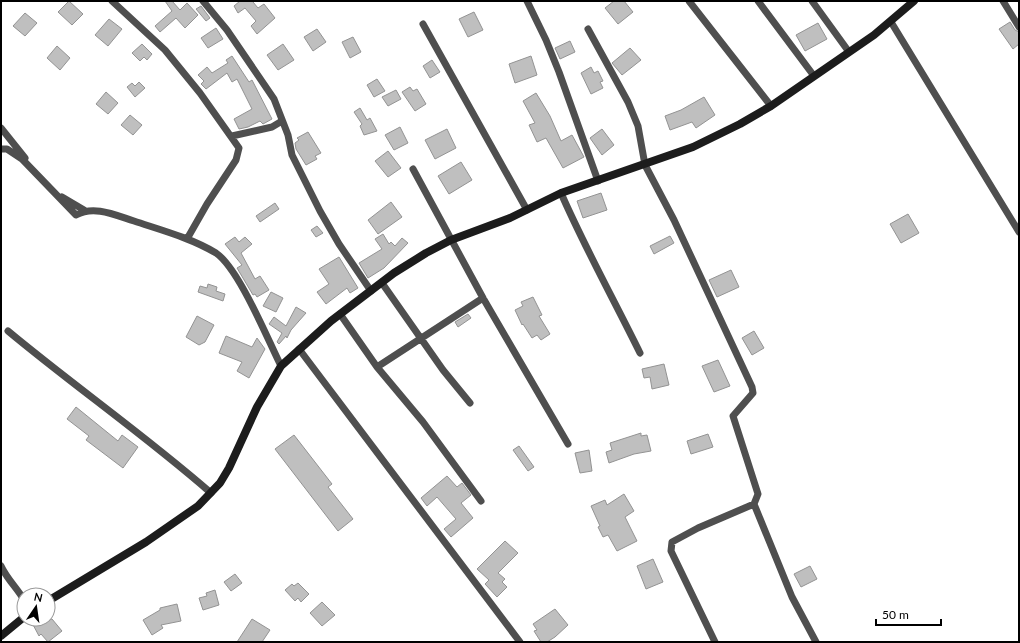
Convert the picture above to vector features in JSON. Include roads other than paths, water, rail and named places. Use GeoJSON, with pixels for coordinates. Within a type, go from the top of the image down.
{"type":"FeatureCollection","features":[{"type":"Feature","properties":{"kind":"street"},"geometry":{"type":"LineString","coordinates":[[112,1],[165,50],[200,93],[232,136],[239,148],[236,160],[207,204],[188,239]]}},
{"type":"Feature","properties":{"kind":"street"},"geometry":{"type":"LineString","coordinates":[[203,1],[227,30],[274,99],[288,135],[292,154],[320,211],[339,244],[371,291]]}},
{"type":"Feature","properties":{"kind":"street"},"geometry":{"type":"LineString","coordinates":[[527,1],[546,40],[559,72],[598,181]]}},
{"type":"Feature","properties":{"kind":"street"},"geometry":{"type":"LineString","coordinates":[[688,1],[771,106]]}},
{"type":"Feature","properties":{"kind":"street"},"geometry":{"type":"LineString","coordinates":[[758,1],[814,76]]}},
{"type":"Feature","properties":{"kind":"street"},"geometry":{"type":"LineString","coordinates":[[812,1],[849,52]]}},
{"type":"Feature","properties":{"kind":"street"},"geometry":{"type":"LineString","coordinates":[[56,596],[166,529],[198,506],[211,493],[229,468],[257,407],[281,366],[299,348],[340,314],[415,259],[451,240],[527,210],[561,193],[645,165],[718,135],[771,106],[891,22],[914,1]]}},
{"type":"Feature","properties":{"kind":"street"},"geometry":{"type":"LineString","coordinates":[[1003,1],[1019,27]]}},
{"type":"Feature","properties":{"kind":"street"},"geometry":{"type":"LineString","coordinates":[[891,22],[1019,232]]}},
{"type":"Feature","properties":{"kind":"street"},"geometry":{"type":"LineString","coordinates":[[423,24],[527,210]]}},
{"type":"Feature","properties":{"kind":"street"},"geometry":{"type":"LineString","coordinates":[[588,29],[628,102],[638,126],[645,165],[674,220],[752,387],[752,393],[733,416],[758,494],[754,504],[792,597],[816,642]]}},
{"type":"Feature","properties":{"kind":"street"},"geometry":{"type":"LineString","coordinates":[[232,136],[272,127],[282,121]]}},
{"type":"Feature","properties":{"kind":"street"},"geometry":{"type":"LineString","coordinates":[[1,128],[55,192],[84,210],[112,214],[188,239],[217,254],[232,270],[281,366]]}},
{"type":"Feature","properties":{"kind":"street"},"geometry":{"type":"LineString","coordinates":[[1,149],[7,149],[22,159],[76,215],[84,210]]}},
{"type":"Feature","properties":{"kind":"street"},"geometry":{"type":"LineString","coordinates":[[413,169],[483,298],[568,444]]}},
{"type":"Feature","properties":{"kind":"street"},"geometry":{"type":"LineString","coordinates":[[561,193],[586,248],[613,297],[640,353]]}},
{"type":"Feature","properties":{"kind":"street"},"geometry":{"type":"LineString","coordinates":[[382,283],[442,370],[470,403]]}},
{"type":"Feature","properties":{"kind":"street"},"geometry":{"type":"LineString","coordinates":[[377,367],[483,298]]}},
{"type":"Feature","properties":{"kind":"street"},"geometry":{"type":"LineString","coordinates":[[340,314],[377,367],[423,422],[481,501]]}},
{"type":"Feature","properties":{"kind":"street"},"geometry":{"type":"LineString","coordinates":[[8,331],[153,443],[211,493]]}},
{"type":"Feature","properties":{"kind":"street"},"geometry":{"type":"LineString","coordinates":[[299,348],[520,642]]}},
{"type":"Feature","properties":{"kind":"street"},"geometry":{"type":"LineString","coordinates":[[715,642],[671,551],[672,542],[698,528],[754,504]]}},
{"type":"Feature","properties":{"kind":"street"},"geometry":{"type":"LineString","coordinates":[[1,566],[8,580],[16,588]]}},
{"type":"Feature","properties":{"kind":"street"},"geometry":{"type":"LineString","coordinates":[[1,636],[16,624]]}}]}
